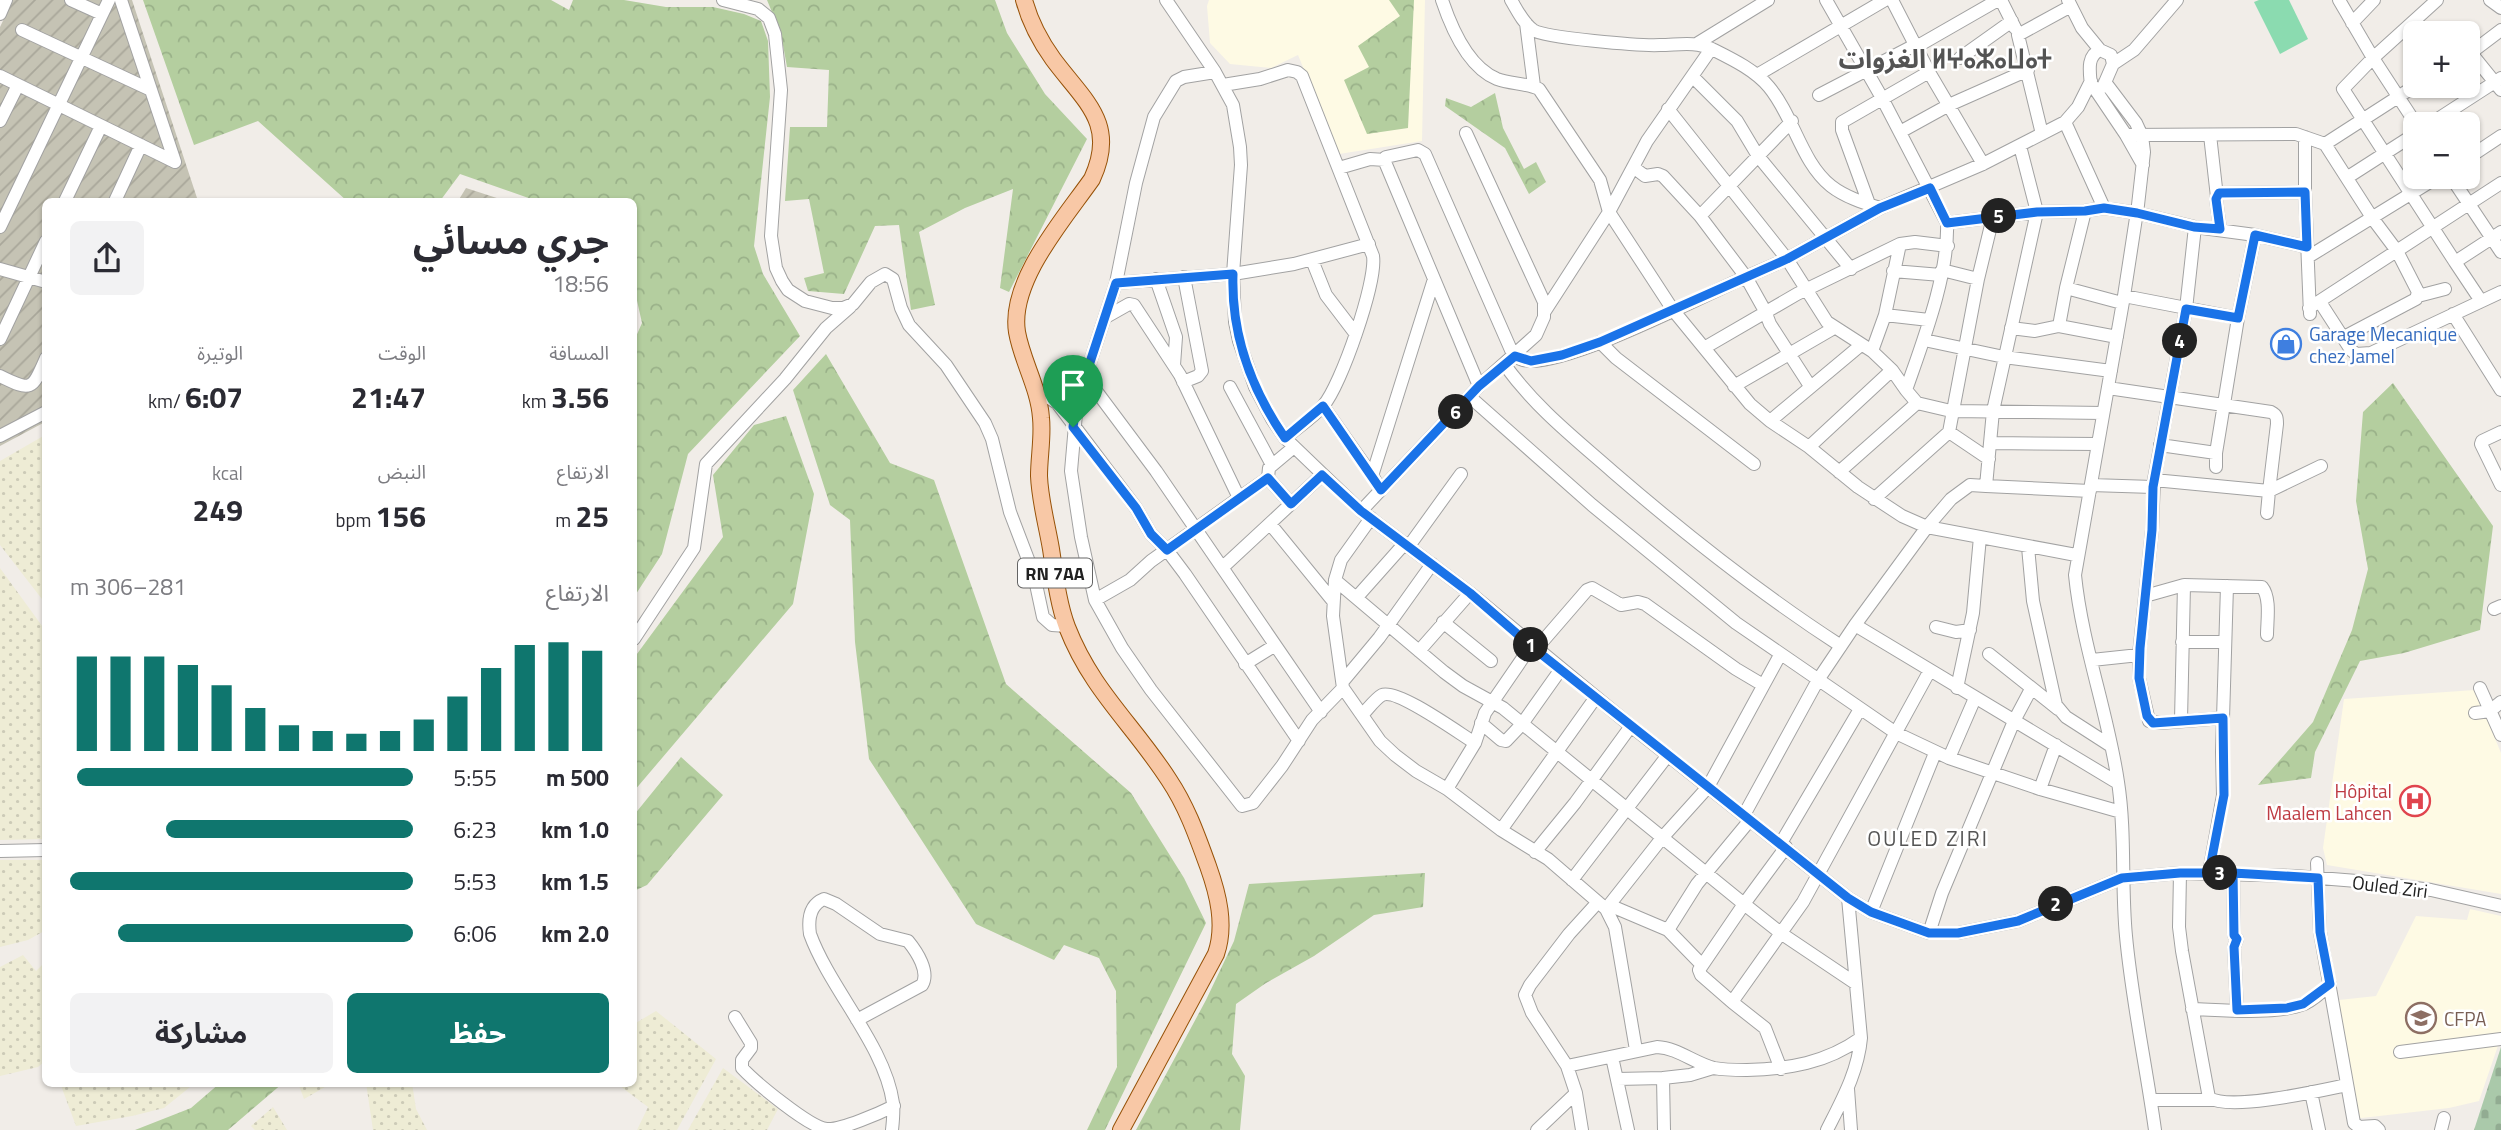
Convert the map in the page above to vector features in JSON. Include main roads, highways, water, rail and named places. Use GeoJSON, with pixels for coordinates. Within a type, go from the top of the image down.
{"type":"FeatureCollection","features":[{"type":"Feature","properties":{"kind":"main road","name":"RN 7AA"},"geometry":{"type":"LineString","coordinates":[[1024,0],[1037,34],[1051,57],[1093,110],[1100,126],[1102,141],[1100,162],[1092,179],[1034,264],[1018,299],[1017,330],[1041,418],[1039,474],[1042,505],[1066,626],[1093,681],[1149,751],[1179,795],[1213,880],[1219,909],[1220,938],[1216,954],[1121,1130]]}},
{"type":"Feature","properties":{"kind":"place","name":"Garage Mecanique chez Jamel"},"geometry":{"type":"Point","coordinates":[2286,344]}},
{"type":"Feature","properties":{"kind":"place","name":"Hôpital Maalem Lahcen"},"geometry":{"type":"Point","coordinates":[2415,801]}},
{"type":"Feature","properties":{"kind":"place","name":"CFPA"},"geometry":{"type":"Point","coordinates":[2421,1018]}},
{"type":"Feature","properties":{"kind":"district","name":"الغزوات ⵍⵖⴰⵣⴰⵡⴰⵜ"},"geometry":{"type":"Point","coordinates":[1945,58]}},
{"type":"Feature","properties":{"kind":"district","name":"OULED ZIRI"},"geometry":{"type":"Point","coordinates":[1928,838]}}]}
